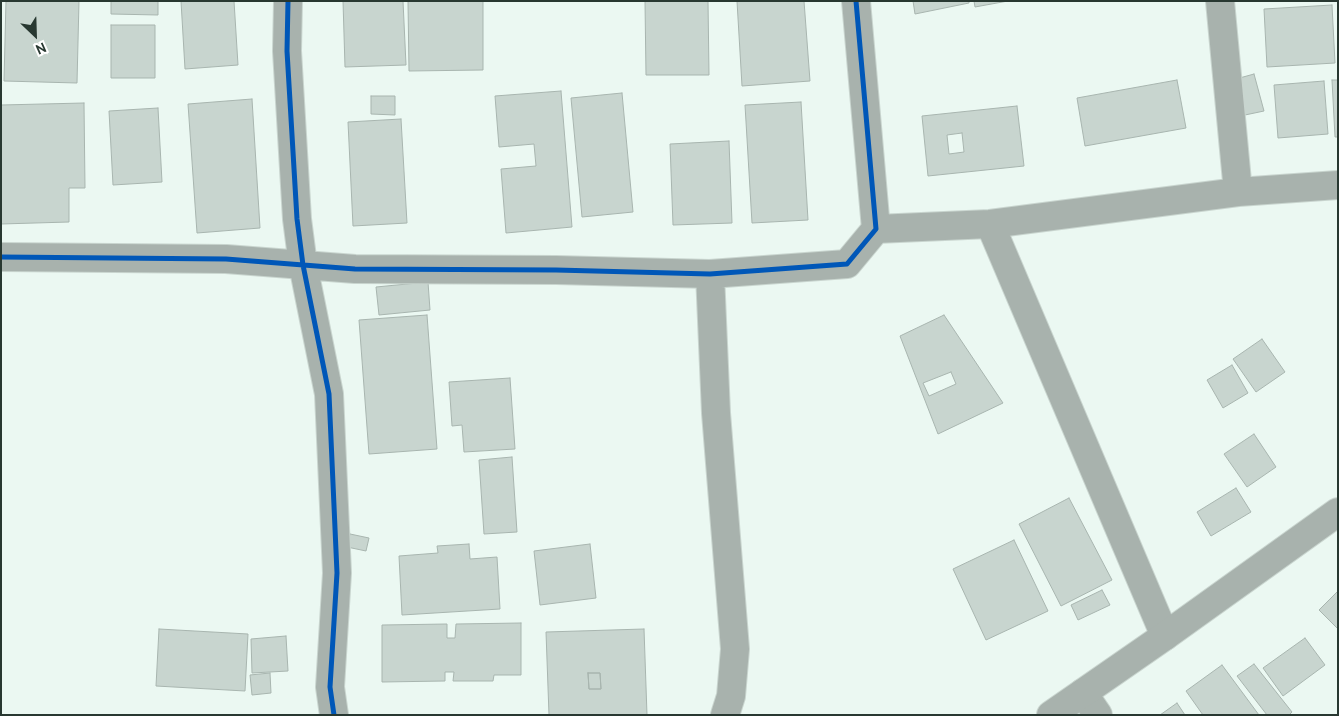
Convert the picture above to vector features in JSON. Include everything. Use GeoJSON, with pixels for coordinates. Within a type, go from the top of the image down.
{"type":"FeatureCollection","features":[{"type":"Feature","properties":{"kind":"street"},"geometry":{"type":"LineString","coordinates":[[288,1],[287,51],[297,218],[303,265],[329,394],[337,573],[330,687],[334,715]]}},
{"type":"Feature","properties":{"kind":"street"},"geometry":{"type":"LineString","coordinates":[[1,257],[226,259],[355,269],[566,270],[710,274],[847,264],[876,229],[856,1]]}},
{"type":"Feature","properties":{"kind":"street"},"geometry":{"type":"LineString","coordinates":[[1220,1],[1238,192]]}},
{"type":"Feature","properties":{"kind":"street"},"geometry":{"type":"LineString","coordinates":[[876,229],[990,224],[1238,192],[1338,185]]}},
{"type":"Feature","properties":{"kind":"street"},"geometry":{"type":"LineString","coordinates":[[990,224],[1165,636]]}},
{"type":"Feature","properties":{"kind":"street"},"geometry":{"type":"LineString","coordinates":[[710,274],[716,413],[735,649],[731,696],[724,715]]}},
{"type":"Feature","properties":{"kind":"street"},"geometry":{"type":"LineString","coordinates":[[1051,715],[1090,704],[1165,636],[1338,512]]}},
{"type":"Feature","properties":{"kind":"building"},"geometry":{"type":"Polygon","coordinates":[[[6,1],[79,1],[77,83],[4,81],[6,1]]]}},
{"type":"Feature","properties":{"kind":"building"},"geometry":{"type":"Polygon","coordinates":[[[111,1],[158,1],[158,15],[111,14],[111,1]]]}},
{"type":"Feature","properties":{"kind":"building"},"geometry":{"type":"Polygon","coordinates":[[[181,1],[234,1],[238,65],[185,69],[181,1]]]}},
{"type":"Feature","properties":{"kind":"building"},"geometry":{"type":"Polygon","coordinates":[[[343,1],[403,1],[406,65],[345,67],[343,1]]]}},
{"type":"Feature","properties":{"kind":"building"},"geometry":{"type":"Polygon","coordinates":[[[408,1],[483,1],[483,70],[409,71],[408,1]]]}},
{"type":"Feature","properties":{"kind":"building"},"geometry":{"type":"Polygon","coordinates":[[[645,1],[708,1],[709,75],[646,75],[645,1]]]}},
{"type":"Feature","properties":{"kind":"building"},"geometry":{"type":"Polygon","coordinates":[[[737,1],[804,1],[810,81],[742,86],[737,1]]]}},
{"type":"Feature","properties":{"kind":"building"},"geometry":{"type":"Polygon","coordinates":[[[913,1],[969,1],[969,3],[915,14],[913,1]]]}},
{"type":"Feature","properties":{"kind":"building"},"geometry":{"type":"Polygon","coordinates":[[[974,1],[1008,1],[975,7],[974,1]]]}},
{"type":"Feature","properties":{"kind":"building"},"geometry":{"type":"Polygon","coordinates":[[[1332,5],[1335,63],[1267,67],[1264,9],[1332,5]]]}},
{"type":"Feature","properties":{"kind":"building"},"geometry":{"type":"Polygon","coordinates":[[[111,25],[155,25],[155,78],[111,78],[111,25]]]}},
{"type":"Feature","properties":{"kind":"building"},"geometry":{"type":"Polygon","coordinates":[[[1254,74],[1264,111],[1245,115],[1236,79],[1254,74]]]}},
{"type":"Feature","properties":{"kind":"building"},"geometry":{"type":"Polygon","coordinates":[[[1177,80],[1186,128],[1085,146],[1077,98],[1177,80]]]}},
{"type":"Feature","properties":{"kind":"building"},"geometry":{"type":"Polygon","coordinates":[[[1332,80],[1338,80],[1338,137],[1335,137],[1332,80]]]}},
{"type":"Feature","properties":{"kind":"building"},"geometry":{"type":"Polygon","coordinates":[[[1324,81],[1328,134],[1278,138],[1274,85],[1324,81]]]}},
{"type":"Feature","properties":{"kind":"building"},"geometry":{"type":"Polygon","coordinates":[[[561,91],[572,227],[506,233],[501,169],[536,166],[534,144],[499,147],[495,96],[561,91]]]}},
{"type":"Feature","properties":{"kind":"building"},"geometry":{"type":"Polygon","coordinates":[[[622,93],[633,212],[582,217],[571,98],[622,93]]]}},
{"type":"Feature","properties":{"kind":"building"},"geometry":{"type":"Polygon","coordinates":[[[371,96],[395,96],[395,115],[371,114],[371,96]]]}},
{"type":"Feature","properties":{"kind":"building"},"geometry":{"type":"Polygon","coordinates":[[[252,99],[260,228],[197,233],[188,104],[252,99]]]}},
{"type":"Feature","properties":{"kind":"building"},"geometry":{"type":"Polygon","coordinates":[[[801,102],[808,220],[752,223],[745,105],[801,102]]]}},
{"type":"Feature","properties":{"kind":"building"},"geometry":{"type":"Polygon","coordinates":[[[84,103],[85,188],[69,188],[69,222],[1,224],[1,105],[84,103]]]}},
{"type":"Feature","properties":{"kind":"building"},"geometry":{"type":"Polygon","coordinates":[[[1017,106],[1024,166],[928,176],[922,116],[1017,106]],[[962,133],[947,135],[949,154],[964,152],[962,133]]]}},
{"type":"Feature","properties":{"kind":"building"},"geometry":{"type":"Polygon","coordinates":[[[158,108],[162,182],[113,185],[109,111],[158,108]]]}},
{"type":"Feature","properties":{"kind":"building"},"geometry":{"type":"Polygon","coordinates":[[[401,119],[407,223],[353,226],[348,122],[401,119]]]}},
{"type":"Feature","properties":{"kind":"building"},"geometry":{"type":"Polygon","coordinates":[[[729,141],[732,223],[673,225],[670,144],[729,141]]]}},
{"type":"Feature","properties":{"kind":"building"},"geometry":{"type":"Polygon","coordinates":[[[428,282],[430,310],[379,315],[376,287],[428,282]]]}},
{"type":"Feature","properties":{"kind":"building"},"geometry":{"type":"Polygon","coordinates":[[[427,315],[437,449],[369,454],[359,320],[427,315]]]}},
{"type":"Feature","properties":{"kind":"building"},"geometry":{"type":"Polygon","coordinates":[[[944,315],[1003,403],[938,434],[900,336],[944,315]],[[951,372],[923,383],[929,396],[956,384],[951,372]]]}},
{"type":"Feature","properties":{"kind":"building"},"geometry":{"type":"Polygon","coordinates":[[[1262,339],[1285,372],[1256,392],[1233,359],[1262,339]]]}},
{"type":"Feature","properties":{"kind":"building"},"geometry":{"type":"Polygon","coordinates":[[[1232,365],[1248,393],[1223,408],[1207,380],[1232,365]]]}},
{"type":"Feature","properties":{"kind":"building"},"geometry":{"type":"Polygon","coordinates":[[[510,378],[515,449],[464,452],[462,425],[452,426],[449,382],[510,378]]]}},
{"type":"Feature","properties":{"kind":"building"},"geometry":{"type":"Polygon","coordinates":[[[1254,434],[1276,467],[1247,487],[1224,454],[1254,434]]]}},
{"type":"Feature","properties":{"kind":"building"},"geometry":{"type":"Polygon","coordinates":[[[512,457],[517,532],[484,534],[479,460],[512,457]]]}},
{"type":"Feature","properties":{"kind":"building"},"geometry":{"type":"Polygon","coordinates":[[[1236,488],[1251,512],[1211,536],[1197,512],[1236,488]]]}},
{"type":"Feature","properties":{"kind":"building"},"geometry":{"type":"Polygon","coordinates":[[[1069,498],[1112,580],[1061,606],[1019,524],[1069,498]]]}},
{"type":"Feature","properties":{"kind":"building"},"geometry":{"type":"Polygon","coordinates":[[[350,534],[369,538],[366,551],[347,547],[350,534]]]}},
{"type":"Feature","properties":{"kind":"building"},"geometry":{"type":"Polygon","coordinates":[[[1014,540],[1048,611],[986,640],[953,569],[1014,540]]]}},
{"type":"Feature","properties":{"kind":"building"},"geometry":{"type":"Polygon","coordinates":[[[469,544],[470,559],[497,557],[500,609],[402,615],[399,556],[438,553],[437,546],[469,544]]]}},
{"type":"Feature","properties":{"kind":"building"},"geometry":{"type":"Polygon","coordinates":[[[590,544],[596,598],[540,605],[534,551],[590,544]]]}},
{"type":"Feature","properties":{"kind":"building"},"geometry":{"type":"Polygon","coordinates":[[[1102,590],[1110,605],[1078,620],[1071,605],[1102,590]]]}},
{"type":"Feature","properties":{"kind":"building"},"geometry":{"type":"Polygon","coordinates":[[[1338,591],[1338,629],[1319,610],[1338,591]]]}},
{"type":"Feature","properties":{"kind":"building"},"geometry":{"type":"Polygon","coordinates":[[[521,623],[521,675],[494,675],[493,681],[453,681],[454,672],[445,672],[445,681],[382,682],[382,625],[447,624],[447,638],[455,638],[456,624],[521,623]]]}},
{"type":"Feature","properties":{"kind":"building"},"geometry":{"type":"Polygon","coordinates":[[[159,629],[248,634],[245,691],[156,686],[159,629]]]}},
{"type":"Feature","properties":{"kind":"building"},"geometry":{"type":"Polygon","coordinates":[[[644,629],[647,715],[549,715],[546,632],[644,629]],[[588,673],[589,689],[601,689],[600,673],[588,673]]]}},
{"type":"Feature","properties":{"kind":"building"},"geometry":{"type":"Polygon","coordinates":[[[286,636],[288,671],[252,673],[251,639],[286,636]]]}},
{"type":"Feature","properties":{"kind":"building"},"geometry":{"type":"Polygon","coordinates":[[[1305,638],[1325,665],[1283,696],[1263,668],[1305,638]]]}},
{"type":"Feature","properties":{"kind":"building"},"geometry":{"type":"Polygon","coordinates":[[[1254,664],[1292,712],[1289,715],[1267,715],[1237,676],[1254,664]]]}},
{"type":"Feature","properties":{"kind":"building"},"geometry":{"type":"Polygon","coordinates":[[[1222,665],[1259,715],[1203,715],[1186,691],[1222,665]]]}},
{"type":"Feature","properties":{"kind":"building"},"geometry":{"type":"Polygon","coordinates":[[[270,673],[271,693],[252,695],[250,675],[270,673]]]}},
{"type":"Feature","properties":{"kind":"building"},"geometry":{"type":"Polygon","coordinates":[[[588,673],[600,673],[601,689],[589,689],[588,673]]]}},
{"type":"Feature","properties":{"kind":"building"},"geometry":{"type":"Polygon","coordinates":[[[1177,703],[1185,715],[1160,715],[1177,703]]]}},
{"type":"Feature","properties":{"kind":"cycle path"},"geometry":{"type":"LineString","coordinates":[[288,1],[287,51],[297,219],[303,265],[329,394],[337,573],[330,687],[334,715]]}},
{"type":"Feature","properties":{"kind":"cycle path"},"geometry":{"type":"LineString","coordinates":[[1,257],[226,259],[355,269],[556,270],[710,274],[847,264],[876,229],[856,1]]}}]}
